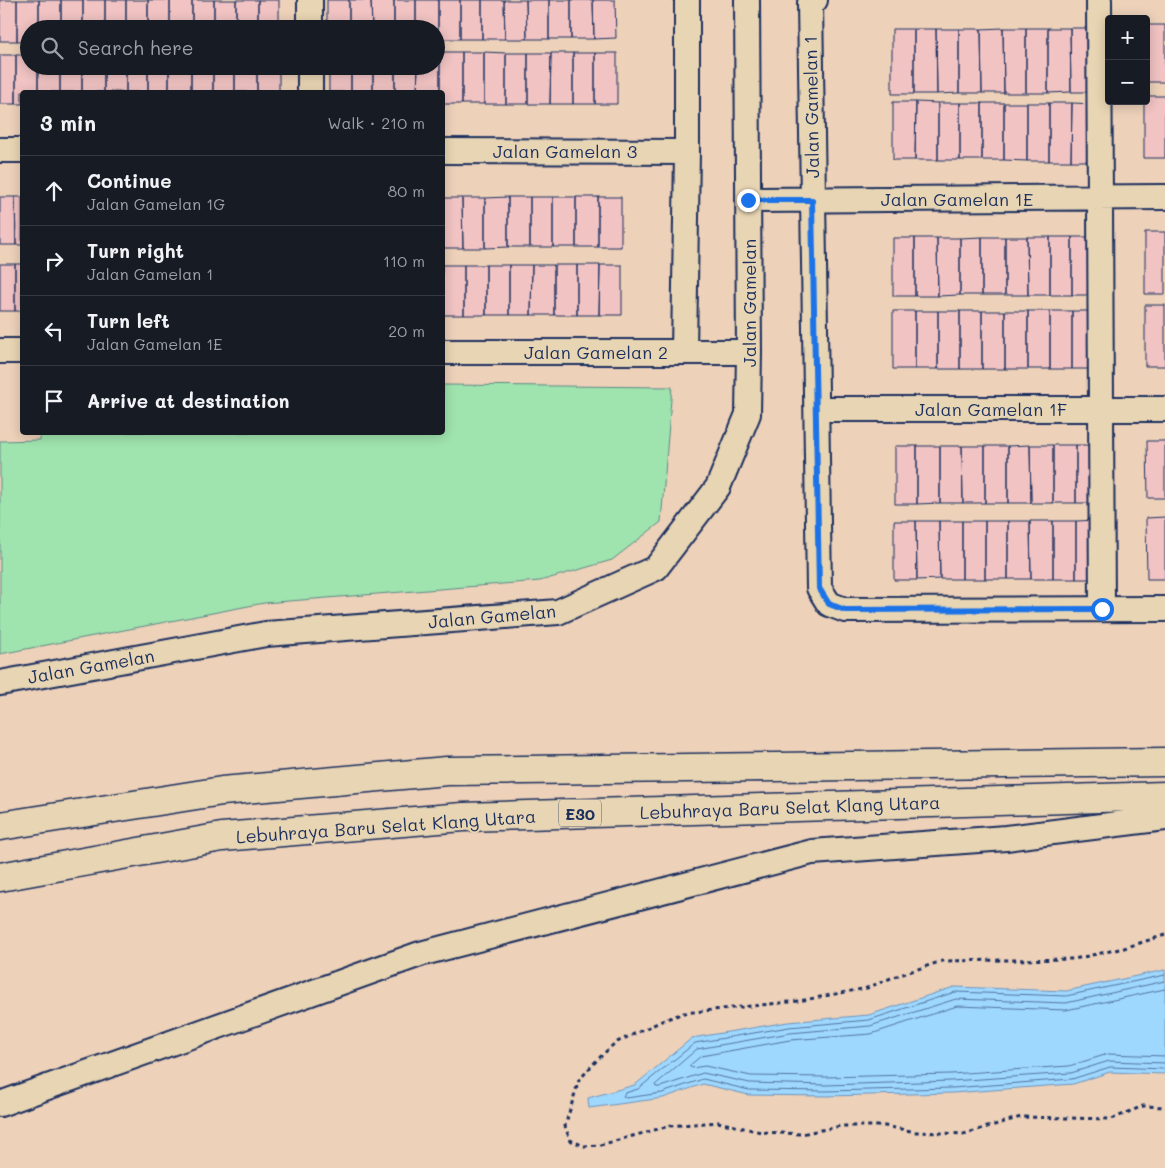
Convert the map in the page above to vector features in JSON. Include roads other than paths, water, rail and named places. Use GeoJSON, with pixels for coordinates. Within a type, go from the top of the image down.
{"type":"FeatureCollection","features":[{"type":"Feature","properties":{"kind":"highway","name":"Lebuhraya Baru Selat Klang Utara"},"geometry":{"type":"LineString","coordinates":[[0,826],[222,791],[447,772],[1165,762]]}},
{"type":"Feature","properties":{"kind":"highway","name":"Lebuhraya Baru Selat Klang Utara"},"geometry":{"type":"LineString","coordinates":[[0,877],[222,838],[463,817],[1165,796]]}},
{"type":"Feature","properties":{"kind":"street"},"geometry":{"type":"LineString","coordinates":[[310,0],[310,20]]}},
{"type":"Feature","properties":{"kind":"street"},"geometry":{"type":"LineString","coordinates":[[684,352],[688,152],[688,0]]}},
{"type":"Feature","properties":{"kind":"street","name":"Jalan Gamelan"},"geometry":{"type":"LineString","coordinates":[[0,683],[266,634],[558,612],[656,568],[718,487],[748,414],[747,0]]}},
{"type":"Feature","properties":{"kind":"street","name":"Jalan Gamelan 1"},"geometry":{"type":"LineString","coordinates":[[815,0],[810,2],[819,588],[829,604],[845,610],[1102,609]]}},
{"type":"Feature","properties":{"kind":"street"},"geometry":{"type":"LineString","coordinates":[[1099,0],[1102,609],[1165,609]]}},
{"type":"Feature","properties":{"kind":"street"},"geometry":{"type":"LineString","coordinates":[[310,75],[310,90]]}},
{"type":"Feature","properties":{"kind":"street"},"geometry":{"type":"LineString","coordinates":[[0,150],[20,150]]}},
{"type":"Feature","properties":{"kind":"street","name":"Jalan Gamelan 3"},"geometry":{"type":"LineString","coordinates":[[445,151],[688,152]]}},
{"type":"Feature","properties":{"kind":"street","name":"Jalan Gamelan 1E"},"geometry":{"type":"LineString","coordinates":[[748,200],[1165,197]]}},
{"type":"Feature","properties":{"kind":"street"},"geometry":{"type":"LineString","coordinates":[[0,351],[20,351]]}},
{"type":"Feature","properties":{"kind":"street","name":"Jalan Gamelan 2"},"geometry":{"type":"LineString","coordinates":[[445,352],[749,352]]}},
{"type":"Feature","properties":{"kind":"street","name":"Jalan Gamelan 1F"},"geometry":{"type":"LineString","coordinates":[[817,409],[1165,408]]}},
{"type":"Feature","properties":{"kind":"street"},"geometry":{"type":"LineString","coordinates":[[0,1104],[420,954],[812,852],[1006,838],[1165,818]]}},
{"type":"Feature","properties":{"kind":"water"},"geometry":{"type":"Polygon","coordinates":[[[1165,970],[1165,1074],[1110,1072],[1073,1084],[952,1093],[826,1096],[749,1095],[703,1084],[663,1098],[589,1108],[588,1098],[635,1085],[692,1038],[788,1022],[869,1015],[954,987],[1066,991],[1165,970]]]}}]}
